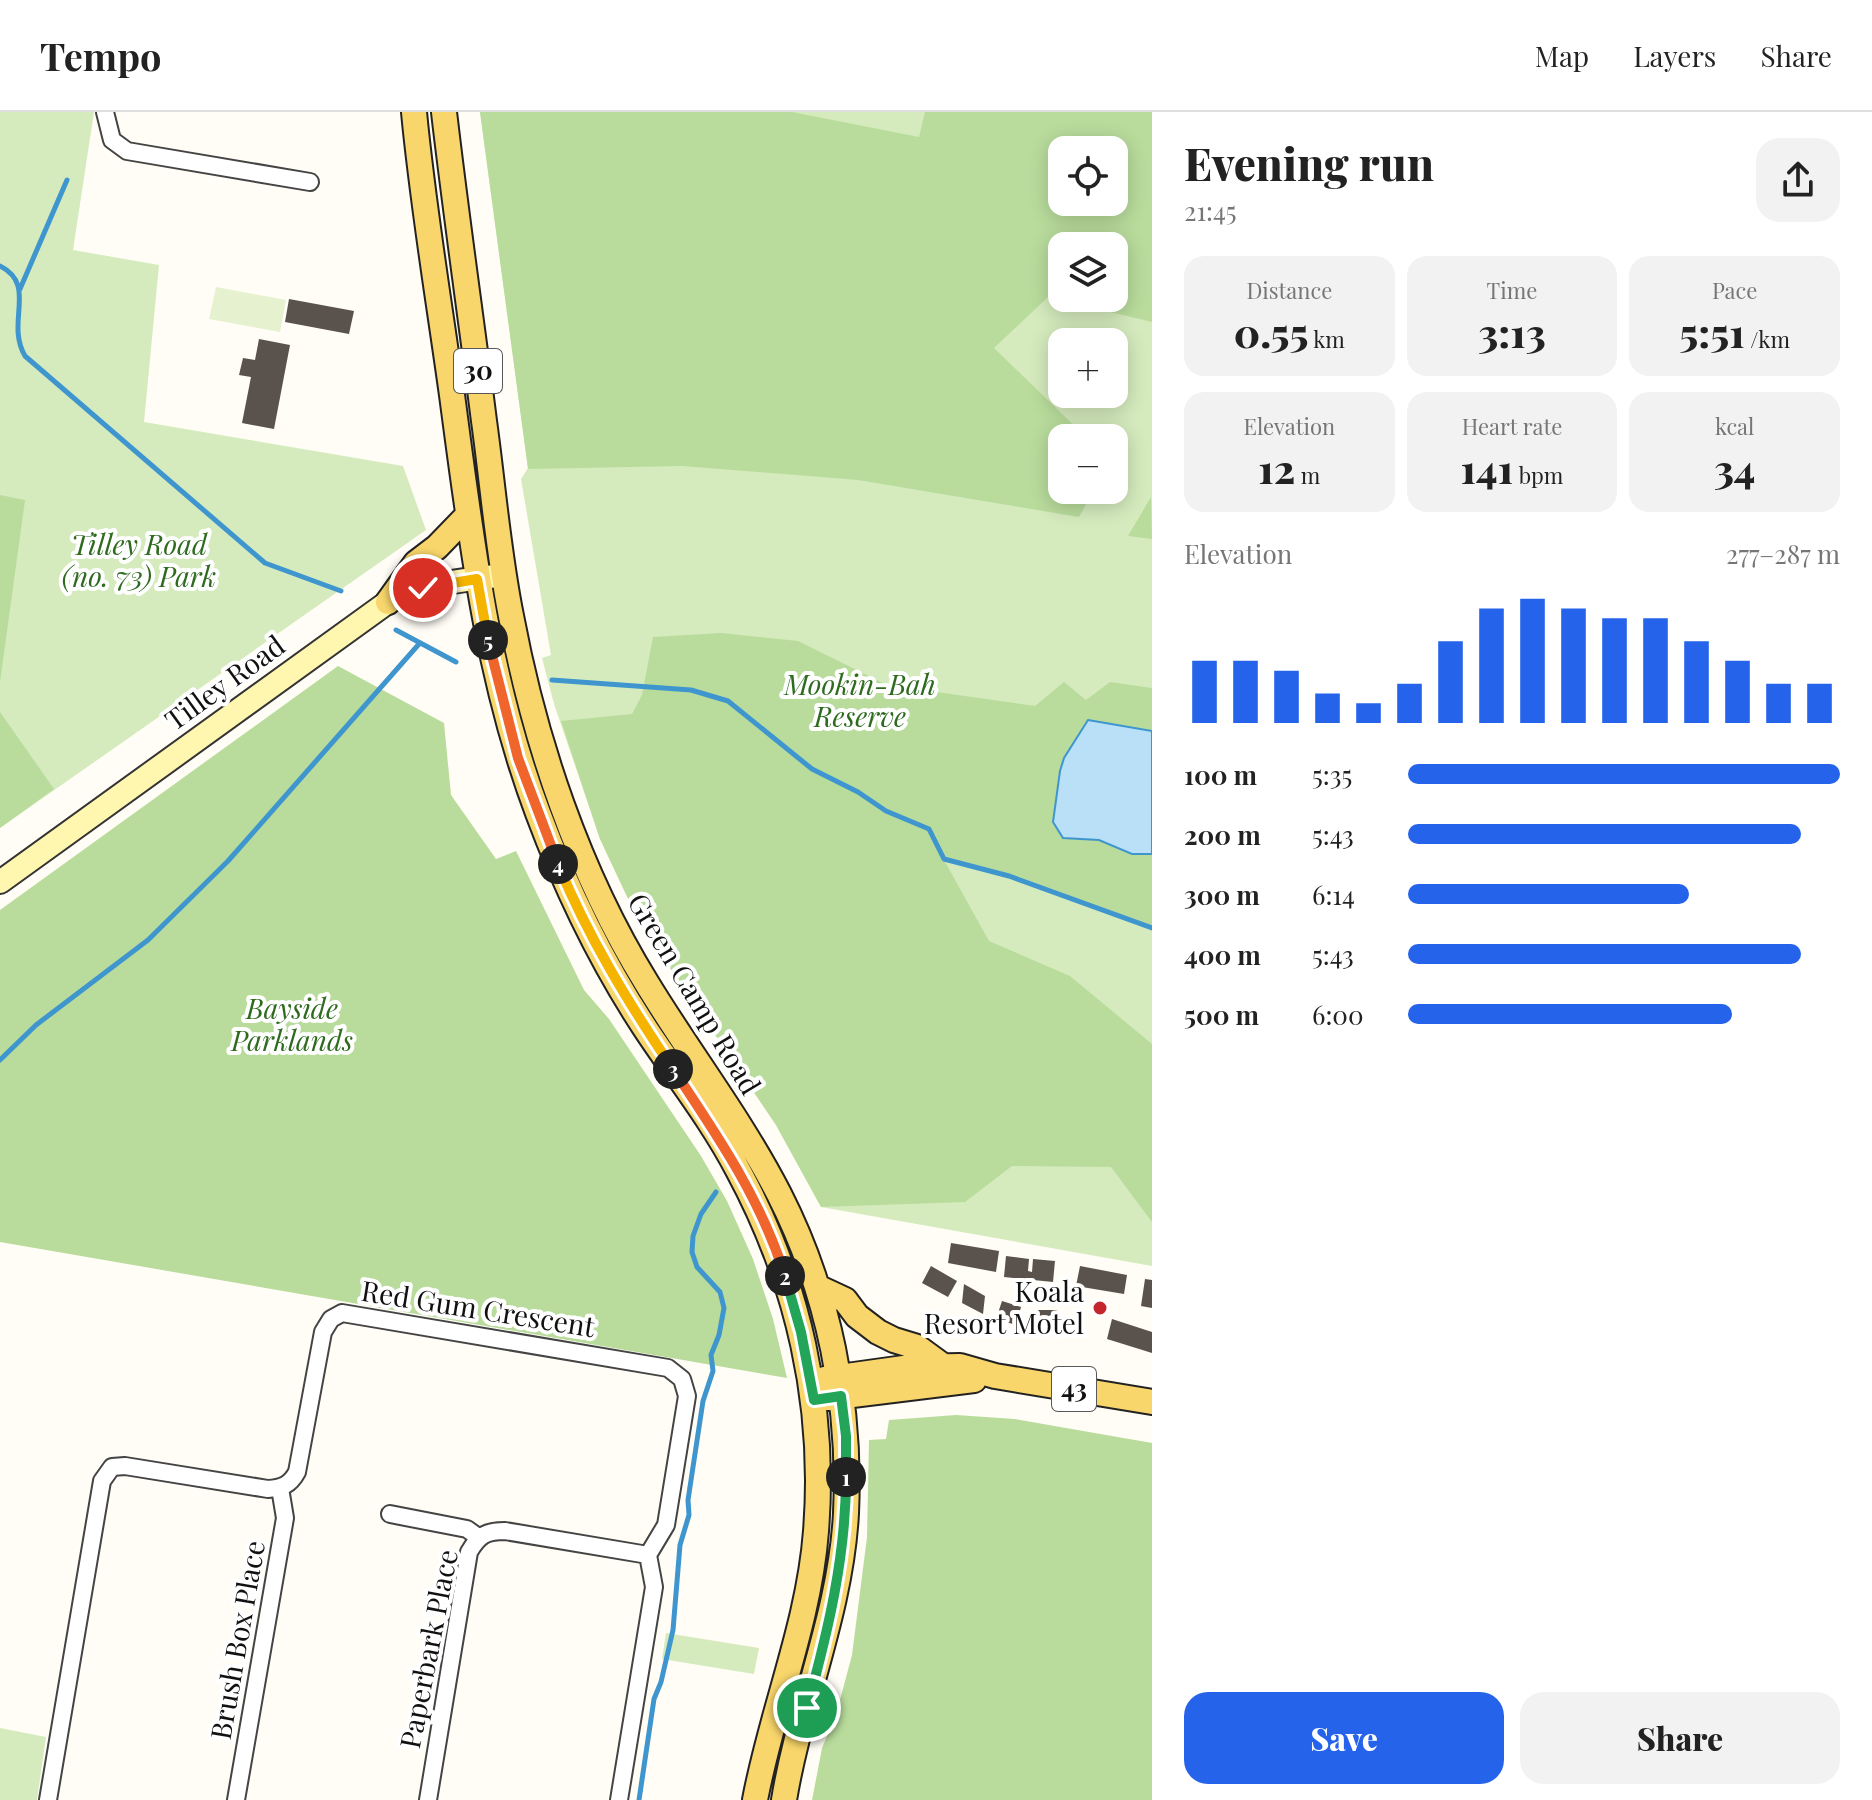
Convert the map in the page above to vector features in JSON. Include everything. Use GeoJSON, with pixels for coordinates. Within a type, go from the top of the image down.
{"type":"FeatureCollection","features":[{"type":"Feature","properties":{"kind":"main road","name":"Green Camp Road"},"geometry":{"type":"LineString","coordinates":[[414,112],[477,579],[492,663],[518,758],[568,888],[595,943],[628,1001],[736,1165],[755,1203],[789,1288],[812,1390],[818,1473],[813,1559],[795,1649],[763,1757],[755,1800]]}},
{"type":"Feature","properties":{"kind":"main road","name":"Green Camp Road"},"geometry":{"type":"LineString","coordinates":[[444,112],[510,612],[537,728],[584,861],[643,978],[773,1183],[817,1287],[831,1338],[846,1436],[843,1547],[830,1622],[784,1800]]}},
{"type":"Feature","properties":{"kind":"main road"},"geometry":{"type":"LineString","coordinates":[[388,602],[416,563],[437,547],[468,515]]}},
{"type":"Feature","properties":{"kind":"main road","name":"Tilley Road"},"geometry":{"type":"LineString","coordinates":[[0,882],[388,602],[423,588],[505,575]]}},
{"type":"Feature","properties":{"kind":"main road","name":"43"},"geometry":{"type":"LineString","coordinates":[[817,1287],[845,1300],[857,1316],[878,1332],[917,1347],[943,1366],[960,1366],[995,1376],[1152,1402]]}},
{"type":"Feature","properties":{"kind":"main road"},"geometry":{"type":"LineString","coordinates":[[812,1390],[840,1386],[911,1367],[943,1366]]}},
{"type":"Feature","properties":{"kind":"main road","name":"43"},"geometry":{"type":"LineString","coordinates":[[840,1386],[995,1376]]}},
{"type":"Feature","properties":{"kind":"street"},"geometry":{"type":"LineString","coordinates":[[105,112],[112,140],[127,151],[310,182]]}},
{"type":"Feature","properties":{"kind":"street","name":"Red Gum Crescent"},"geometry":{"type":"LineString","coordinates":[[280,1488],[292,1482],[297,1472],[323,1332],[331,1319],[342,1313],[668,1368],[682,1379],[687,1396],[666,1525],[648,1555]]}},
{"type":"Feature","properties":{"kind":"street"},"geometry":{"type":"LineString","coordinates":[[48,1800],[102,1481],[112,1467],[125,1466],[280,1488]]}},
{"type":"Feature","properties":{"kind":"street","name":"Brush Box Place"},"geometry":{"type":"LineString","coordinates":[[236,1800],[285,1518],[280,1488]]}},
{"type":"Feature","properties":{"kind":"street"},"geometry":{"type":"LineString","coordinates":[[390,1514],[467,1529],[478,1537]]}},
{"type":"Feature","properties":{"kind":"street","name":"Paperbark Place"},"geometry":{"type":"LineString","coordinates":[[428,1800],[469,1552],[478,1537],[490,1531],[505,1531],[648,1555]]}},
{"type":"Feature","properties":{"kind":"street"},"geometry":{"type":"LineString","coordinates":[[619,1800],[654,1587],[648,1555]]}},
{"type":"Feature","properties":{"kind":"green space","name":"Tilley Road (no. 73) Park"},"geometry":{"type":"Polygon","coordinates":[[[0,112],[94,112],[73,250],[159,265],[144,422],[403,466],[426,530],[0,828],[0,112]]]}},
{"type":"Feature","properties":{"kind":"green space","name":"Mookin-Bah Reserve"},"geometry":{"type":"Polygon","coordinates":[[[480,112],[1152,112],[1152,1266],[821,1207],[776,1125],[639,922],[600,839],[554,704],[542,658],[551,655],[521,479],[528,468],[480,112]]]}},
{"type":"Feature","properties":{"kind":"green space"},"geometry":{"type":"Polygon","coordinates":[[[480,112],[792,112],[919,137],[925,112],[1152,112],[1152,322],[1110,312],[1128,312],[1128,232],[1048,232],[1048,297],[994,348],[1048,400],[1048,408],[1056,408],[1073,424],[1048,424],[1048,504],[1086,504],[1079,517],[858,480],[682,466],[528,469],[480,112]]]}},
{"type":"Feature","properties":{"kind":"green space"},"geometry":{"type":"Polygon","coordinates":[[[216,287],[286,300],[280,332],[209,319],[216,287]]]}},
{"type":"Feature","properties":{"kind":"green space"},"geometry":{"type":"Polygon","coordinates":[[[0,495],[25,500],[0,682],[0,495]]]}},
{"type":"Feature","properties":{"kind":"green space"},"geometry":{"type":"Polygon","coordinates":[[[1151,497],[1152,539],[1128,536],[1151,497]]]}},
{"type":"Feature","properties":{"kind":"green space"},"geometry":{"type":"Polygon","coordinates":[[[721,633],[798,641],[887,685],[1035,706],[1064,682],[1086,700],[1110,682],[1152,688],[1152,731],[1088,720],[1064,758],[1059,794],[1069,839],[1099,840],[1132,854],[1152,854],[1152,928],[1009,876],[944,860],[989,941],[1070,976],[1152,1044],[1152,1222],[1111,1167],[1012,1166],[965,1202],[821,1207],[776,1125],[639,922],[600,839],[561,721],[632,714],[642,695],[653,637],[721,633]]]}},
{"type":"Feature","properties":{"kind":"green space","name":"Bayside Parklands"},"geometry":{"type":"Polygon","coordinates":[[[338,666],[444,723],[451,795],[496,859],[516,851],[584,990],[609,1019],[701,1156],[727,1201],[753,1259],[773,1319],[787,1378],[0,1242],[0,910],[338,666]]]}},
{"type":"Feature","properties":{"kind":"green space"},"geometry":{"type":"Polygon","coordinates":[[[0,712],[54,789],[0,828],[0,712]]]}},
{"type":"Feature","properties":{"kind":"green space"},"geometry":{"type":"Polygon","coordinates":[[[956,1415],[1015,1419],[1152,1443],[1152,1800],[812,1800],[822,1748],[836,1715],[852,1655],[867,1537],[869,1440],[886,1439],[889,1420],[956,1415]]]}},
{"type":"Feature","properties":{"kind":"green space"},"geometry":{"type":"Polygon","coordinates":[[[666,1633],[759,1648],[754,1674],[662,1659],[666,1633]]]}},
{"type":"Feature","properties":{"kind":"green space"},"geometry":{"type":"Polygon","coordinates":[[[0,1728],[46,1737],[37,1800],[0,1800],[0,1728]]]}},
{"type":"Feature","properties":{"kind":"water"},"geometry":{"type":"Polygon","coordinates":[[[1088,720],[1152,731],[1152,854],[1132,854],[1099,840],[1063,838],[1053,822],[1064,758],[1088,720]]]}},
{"type":"Feature","properties":{"kind":"building"},"geometry":{"type":"Polygon","coordinates":[[[289,299],[354,311],[349,334],[285,322],[289,299]]]}},
{"type":"Feature","properties":{"kind":"building"},"geometry":{"type":"Polygon","coordinates":[[[259,339],[290,345],[274,429],[242,423],[251,377],[239,375],[243,358],[255,360],[259,339]]]}},
{"type":"Feature","properties":{"kind":"building"},"geometry":{"type":"Polygon","coordinates":[[[951,1243],[999,1251],[996,1272],[948,1263],[951,1243]]]}},
{"type":"Feature","properties":{"kind":"building"},"geometry":{"type":"Polygon","coordinates":[[[1006,1256],[1029,1259],[1028,1271],[1032,1272],[1033,1259],[1055,1261],[1053,1282],[1004,1277],[1006,1256]]]}},
{"type":"Feature","properties":{"kind":"building"},"geometry":{"type":"Polygon","coordinates":[[[931,1266],[957,1281],[948,1297],[922,1283],[931,1266]]]}},
{"type":"Feature","properties":{"kind":"building"},"geometry":{"type":"Polygon","coordinates":[[[1080,1266],[1127,1275],[1124,1294],[1076,1286],[1080,1266]]]}},
{"type":"Feature","properties":{"kind":"building"},"geometry":{"type":"Polygon","coordinates":[[[1145,1279],[1152,1280],[1152,1308],[1141,1306],[1145,1279]]]}},
{"type":"Feature","properties":{"kind":"building"},"geometry":{"type":"Polygon","coordinates":[[[964,1284],[985,1296],[983,1314],[962,1303],[964,1284]]]}},
{"type":"Feature","properties":{"kind":"building"},"geometry":{"type":"Polygon","coordinates":[[[1002,1301],[1021,1307],[1016,1325],[996,1319],[1002,1301]]]}},
{"type":"Feature","properties":{"kind":"building"},"geometry":{"type":"Polygon","coordinates":[[[1038,1310],[1058,1310],[1058,1334],[1037,1334],[1038,1310]]]}},
{"type":"Feature","properties":{"kind":"building"},"geometry":{"type":"Polygon","coordinates":[[[1112,1319],[1152,1332],[1152,1353],[1107,1339],[1112,1319]]]}},
{"type":"Feature","properties":{"kind":"waterway"},"geometry":{"type":"LineString","coordinates":[[20,289],[67,180]]}},
{"type":"Feature","properties":{"kind":"waterway"},"geometry":{"type":"LineString","coordinates":[[0,266],[17,283],[18,330],[25,356],[265,563],[341,591]]}},
{"type":"Feature","properties":{"kind":"waterway"},"geometry":{"type":"LineString","coordinates":[[396,630],[456,662]]}},
{"type":"Feature","properties":{"kind":"waterway"},"geometry":{"type":"LineString","coordinates":[[0,1060],[36,1025],[148,940],[228,861],[419,644]]}},
{"type":"Feature","properties":{"kind":"waterway"},"geometry":{"type":"LineString","coordinates":[[552,680],[691,690],[728,701],[812,769],[858,792],[886,811],[929,829],[944,859],[1009,876],[1152,928]]}},
{"type":"Feature","properties":{"kind":"waterway"},"geometry":{"type":"LineString","coordinates":[[639,1800],[654,1699],[673,1630],[680,1545],[689,1515],[688,1500],[703,1401],[713,1371],[711,1355],[724,1308],[720,1292],[697,1267],[692,1252],[693,1236],[701,1214],[716,1192]]}},
{"type":"Feature","properties":{"kind":"place","name":"Koala Resort Motel"},"geometry":{"type":"Point","coordinates":[1100,1308]}},
{"type":"Feature","properties":{"kind":"route"},"geometry":{"type":"LineString","coordinates":[[423,588],[477,579],[492,663],[518,758],[568,888],[595,943],[643,1026],[736,1165],[770,1234],[793,1301],[814,1400],[841,1396],[846,1436],[843,1547],[830,1622],[807,1708]]}}]}
